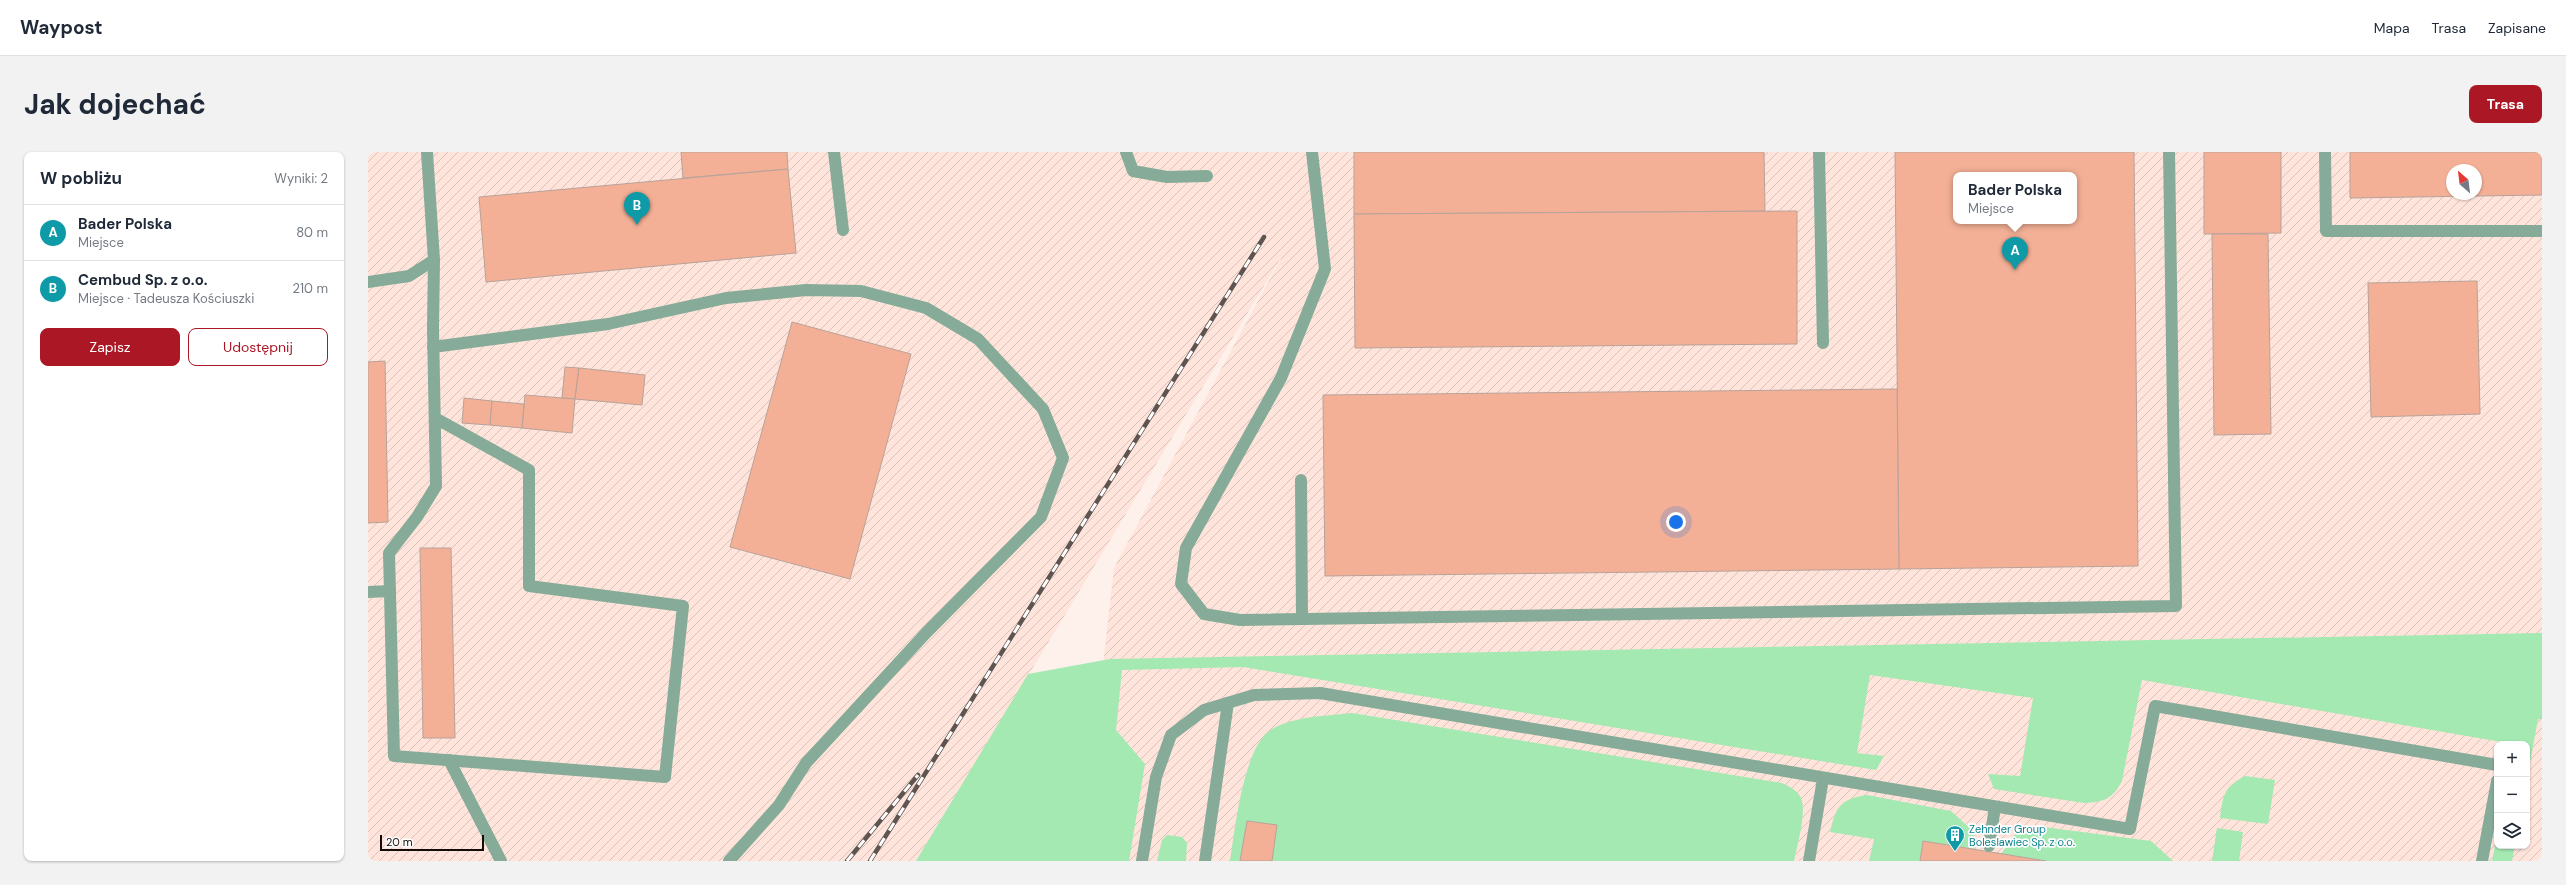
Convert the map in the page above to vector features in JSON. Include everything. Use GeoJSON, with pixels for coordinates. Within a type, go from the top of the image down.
{"type":"FeatureCollection","features":[{"type":"Feature","properties":{"kind":"street"},"geometry":{"type":"LineString","coordinates":[[426,152],[434,260],[433,347],[436,486],[417,518],[390,553],[394,756],[665,777],[683,606],[529,586],[529,470],[435,418]]}},
{"type":"Feature","properties":{"kind":"street"},"geometry":{"type":"LineString","coordinates":[[834,152],[843,230]]}},
{"type":"Feature","properties":{"kind":"street"},"geometry":{"type":"LineString","coordinates":[[1126,152],[1133,171],[1168,177],[1207,176]]}},
{"type":"Feature","properties":{"kind":"street"},"geometry":{"type":"LineString","coordinates":[[1312,152],[1325,268],[1282,378],[1186,548],[1181,584],[1204,614],[1240,620],[2176,606],[2169,152]]}},
{"type":"Feature","properties":{"kind":"street"},"geometry":{"type":"LineString","coordinates":[[1819,152],[1823,343]]}},
{"type":"Feature","properties":{"kind":"street"},"geometry":{"type":"LineString","coordinates":[[2325,152],[2326,231],[2542,231]]}},
{"type":"Feature","properties":{"kind":"street"},"geometry":{"type":"LineString","coordinates":[[368,282],[409,276],[434,260]]}},
{"type":"Feature","properties":{"kind":"street"},"geometry":{"type":"LineString","coordinates":[[433,347],[608,324],[726,298],[806,290],[861,291],[926,308],[978,339],[1043,409],[1063,458],[1040,517],[926,633],[806,763],[779,805],[729,861]]}},
{"type":"Feature","properties":{"kind":"street"},"geometry":{"type":"LineString","coordinates":[[1301,480],[1302,619]]}},
{"type":"Feature","properties":{"kind":"street"},"geometry":{"type":"LineString","coordinates":[[368,592],[390,591]]}},
{"type":"Feature","properties":{"kind":"street"},"geometry":{"type":"LineString","coordinates":[[1142,861],[1156,777],[1171,735],[1204,710],[1254,695],[1320,693],[1823,779],[2130,829],[2155,706],[2494,764]]}},
{"type":"Feature","properties":{"kind":"street"},"geometry":{"type":"LineString","coordinates":[[1205,861],[1228,703]]}},
{"type":"Feature","properties":{"kind":"street"},"geometry":{"type":"LineString","coordinates":[[450,760],[501,861]]}},
{"type":"Feature","properties":{"kind":"street"},"geometry":{"type":"LineString","coordinates":[[1808,861],[1823,779]]}},
{"type":"Feature","properties":{"kind":"street"},"geometry":{"type":"LineString","coordinates":[[2482,861],[2494,797]]}},
{"type":"Feature","properties":{"kind":"street"},"geometry":{"type":"LineString","coordinates":[[1989,846],[1995,807]]}},
{"type":"Feature","properties":{"kind":"shaded area"},"geometry":{"type":"Polygon","coordinates":[[[368,152],[2542,152],[2542,861],[1081,861],[1114,568],[1285,251],[916,861],[368,861],[368,152]]]}},
{"type":"Feature","properties":{"kind":"green space"},"geometry":{"type":"Polygon","coordinates":[[[2542,633],[2542,719],[2538,719],[2530,763],[2530,741],[2496,741],[2142,680],[2122,781],[2111,796],[2097,802],[2084,803],[1994,789],[1988,774],[2020,776],[2033,698],[1870,675],[1857,753],[1884,756],[1876,770],[1243,667],[1122,670],[1116,730],[1145,764],[1129,861],[916,861],[1028,674],[1110,659],[2542,633]]]}},
{"type":"Feature","properties":{"kind":"green space"},"geometry":{"type":"Polygon","coordinates":[[[1352,713],[1782,783],[1798,793],[1803,804],[1802,820],[1794,861],[1272,861],[1277,825],[1247,821],[1240,861],[1230,861],[1238,810],[1247,770],[1254,752],[1262,738],[1272,729],[1291,721],[1311,717],[1352,713]]]}},
{"type":"Feature","properties":{"kind":"green space"},"geometry":{"type":"Polygon","coordinates":[[[2245,776],[2275,780],[2268,824],[2220,818],[2222,803],[2226,792],[2233,784],[2245,776]]]}},
{"type":"Feature","properties":{"kind":"green space"},"geometry":{"type":"Polygon","coordinates":[[[1867,795],[1951,811],[1973,831],[1976,849],[1923,841],[1920,861],[1869,861],[1874,839],[1830,832],[1837,810],[1845,802],[1867,795]]]}},
{"type":"Feature","properties":{"kind":"green space"},"geometry":{"type":"Polygon","coordinates":[[[2036,826],[2151,841],[2173,861],[2046,861],[2001,854],[2015,835],[2036,826]]]}},
{"type":"Feature","properties":{"kind":"green space"},"geometry":{"type":"Polygon","coordinates":[[[2217,828],[2243,832],[2239,861],[2212,861],[2217,828]]]}},
{"type":"Feature","properties":{"kind":"green space"},"geometry":{"type":"Polygon","coordinates":[[[1167,835],[1182,837],[1187,843],[1186,861],[1157,861],[1162,840],[1167,835]]]}},
{"type":"Feature","properties":{"kind":"green space"},"geometry":{"type":"Polygon","coordinates":[[[2494,849],[2514,849],[2512,861],[2492,861],[2494,849]]]}},
{"type":"Feature","properties":{"kind":"building"},"geometry":{"type":"Polygon","coordinates":[[[681,152],[787,152],[788,169],[683,178],[681,152]]]}},
{"type":"Feature","properties":{"kind":"building"},"geometry":{"type":"Polygon","coordinates":[[[1354,152],[1764,152],[1765,211],[1354,214],[1354,152]]]}},
{"type":"Feature","properties":{"kind":"building"},"geometry":{"type":"Polygon","coordinates":[[[1895,152],[2134,152],[2138,566],[1899,569],[1895,152]]]}},
{"type":"Feature","properties":{"kind":"building"},"geometry":{"type":"Polygon","coordinates":[[[2204,152],[2281,152],[2281,233],[2204,234],[2204,152]]]}},
{"type":"Feature","properties":{"kind":"building"},"geometry":{"type":"Polygon","coordinates":[[[2350,152],[2542,152],[2542,195],[2482,196],[2482,164],[2446,164],[2446,196],[2350,198],[2350,152]]]}},
{"type":"Feature","properties":{"kind":"building"},"geometry":{"type":"Polygon","coordinates":[[[788,169],[796,253],[486,282],[479,197],[788,169]]]}},
{"type":"Feature","properties":{"kind":"building"},"geometry":{"type":"Polygon","coordinates":[[[1797,211],[1797,344],[1355,348],[1354,214],[1797,211]]]}},
{"type":"Feature","properties":{"kind":"building"},"geometry":{"type":"Polygon","coordinates":[[[2212,234],[2268,234],[2271,434],[2214,435],[2212,234]]]}},
{"type":"Feature","properties":{"kind":"building"},"geometry":{"type":"Polygon","coordinates":[[[2477,281],[2480,414],[2371,417],[2368,283],[2477,281]]]}},
{"type":"Feature","properties":{"kind":"building"},"geometry":{"type":"Polygon","coordinates":[[[792,322],[911,354],[850,579],[730,547],[792,322]]]}},
{"type":"Feature","properties":{"kind":"building"},"geometry":{"type":"Polygon","coordinates":[[[385,361],[388,522],[368,523],[368,362],[385,361]]]}},
{"type":"Feature","properties":{"kind":"building"},"geometry":{"type":"Polygon","coordinates":[[[565,367],[579,368],[575,399],[562,398],[565,367]]]}},
{"type":"Feature","properties":{"kind":"building"},"geometry":{"type":"Polygon","coordinates":[[[579,368],[645,375],[642,405],[575,399],[579,368]]]}},
{"type":"Feature","properties":{"kind":"building"},"geometry":{"type":"Polygon","coordinates":[[[1897,389],[1899,569],[1325,576],[1323,395],[1897,389]]]}},
{"type":"Feature","properties":{"kind":"building"},"geometry":{"type":"Polygon","coordinates":[[[525,395],[575,399],[572,433],[522,428],[525,395]]]}},
{"type":"Feature","properties":{"kind":"building"},"geometry":{"type":"Polygon","coordinates":[[[464,398],[492,401],[490,425],[462,423],[464,398]]]}},
{"type":"Feature","properties":{"kind":"building"},"geometry":{"type":"Polygon","coordinates":[[[492,401],[524,404],[522,428],[490,425],[492,401]]]}},
{"type":"Feature","properties":{"kind":"building"},"geometry":{"type":"Polygon","coordinates":[[[420,548],[451,548],[455,738],[423,738],[420,548]]]}},
{"type":"Feature","properties":{"kind":"building"},"geometry":{"type":"Polygon","coordinates":[[[1247,821],[1277,825],[1272,861],[1240,861],[1247,821]]]}},
{"type":"Feature","properties":{"kind":"building","name":"Zehnder Group Boleslawiec Sp. z o.o."},"geometry":{"type":"Polygon","coordinates":[[[1923,841],[2046,861],[1920,861],[1923,841]]]}},
{"type":"Feature","properties":{"kind":"railway"},"geometry":{"type":"LineString","coordinates":[[870,861],[1264,237]]}},
{"type":"Feature","properties":{"kind":"railway"},"geometry":{"type":"LineString","coordinates":[[847,861],[918,775]]}},
{"type":"Feature","properties":{"kind":"place","name":"Cembud Sp. z o.o."},"geometry":{"type":"Point","coordinates":[637,225]}},
{"type":"Feature","properties":{"kind":"place","name":"Bader Polska"},"geometry":{"type":"Point","coordinates":[2015,270]}},
{"type":"Feature","properties":{"kind":"place","name":"Zehnder Group Boleslawiec Sp. z o.o."},"geometry":{"type":"Point","coordinates":[1955,852]}}]}
